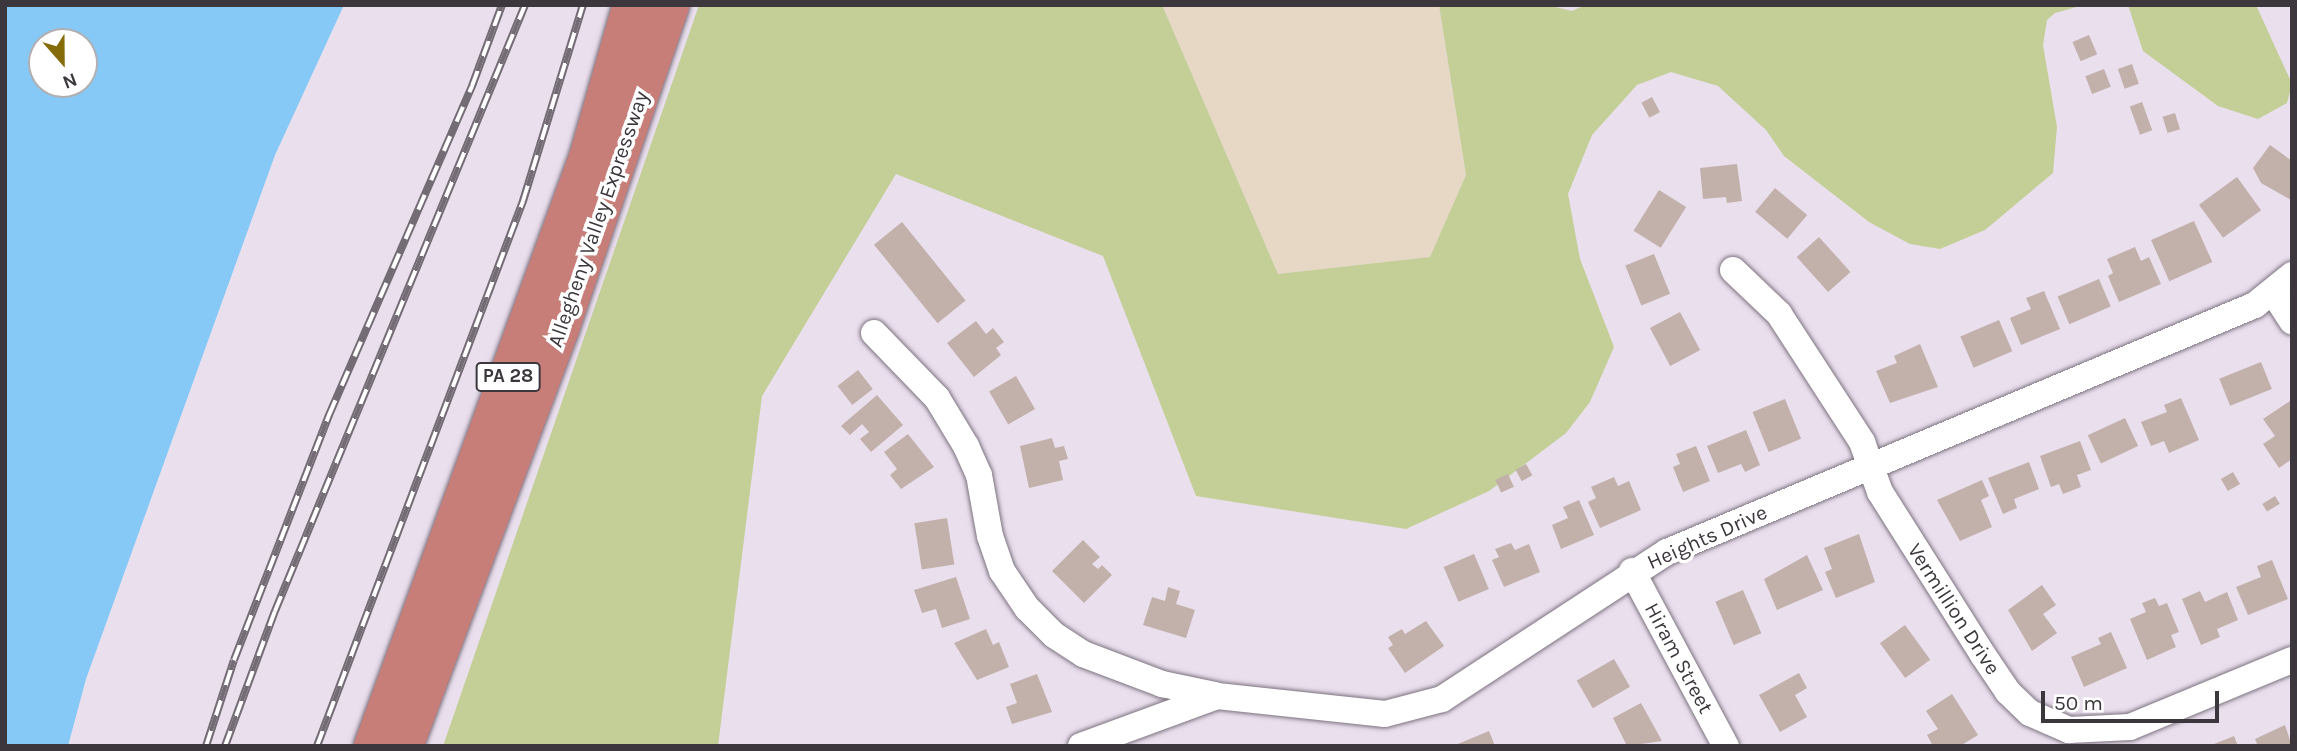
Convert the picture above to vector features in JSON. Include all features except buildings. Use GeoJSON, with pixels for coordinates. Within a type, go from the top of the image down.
{"type":"FeatureCollection","features":[{"type":"Feature","properties":{"kind":"highway","name":"Allegheny Valley Expressway"},"geometry":{"type":"LineString","coordinates":[[373,746],[588,158],[632,5]]}},
{"type":"Feature","properties":{"kind":"highway","name":"Allegheny Valley Expressway"},"geometry":{"type":"LineString","coordinates":[[404,746],[560,329],[668,15]]}},
{"type":"Feature","properties":{"kind":"street","name":"Vermillion Drive"},"geometry":{"type":"LineString","coordinates":[[1732,270],[1779,314],[1862,442],[1880,492],[2008,692],[2047,724],[2069,730],[2130,727],[2292,660]]}},
{"type":"Feature","properties":{"kind":"street","name":"Heights Drive"},"geometry":{"type":"LineString","coordinates":[[1081,746],[1217,696],[1385,714],[1413,710],[1442,699],[1632,571],[1667,552],[2255,305],[2283,284]]}},
{"type":"Feature","properties":{"kind":"street"},"geometry":{"type":"LineString","coordinates":[[2283,284],[2292,321]]}},
{"type":"Feature","properties":{"kind":"street"},"geometry":{"type":"LineString","coordinates":[[874,333],[937,398],[966,446],[979,475],[990,536],[1002,571],[1027,608],[1054,635],[1083,654],[1162,684],[1217,696]]}},
{"type":"Feature","properties":{"kind":"street","name":"Hiram Street"},"geometry":{"type":"LineString","coordinates":[[1632,571],[1726,746]]}},
{"type":"Feature","properties":{"kind":"shaded area"},"geometry":{"type":"Polygon","coordinates":[[[1162,5],[1439,5],[1466,175],[1430,257],[1278,274],[1162,5]]]}},
{"type":"Feature","properties":{"kind":"green space"},"geometry":{"type":"Polygon","coordinates":[[[699,5],[1162,5],[1278,274],[1430,257],[1466,175],[1439,5],[1547,5],[1572,11],[1585,5],[2084,5],[2055,13],[2047,20],[2043,45],[2057,127],[2053,173],[1985,230],[1940,249],[1910,244],[1869,222],[1784,156],[1766,130],[1718,86],[1671,72],[1637,85],[1592,135],[1568,194],[1580,259],[1614,347],[1590,402],[1566,433],[1489,491],[1406,529],[1196,496],[1103,256],[896,174],[762,396],[718,746],[443,746],[699,5]]]}},
{"type":"Feature","properties":{"kind":"green space"},"geometry":{"type":"Polygon","coordinates":[[[2128,5],[2256,5],[2292,84],[2287,103],[2258,119],[2218,106],[2143,51],[2128,5]]]}},
{"type":"Feature","properties":{"kind":"water"},"geometry":{"type":"Polygon","coordinates":[[[5,5],[344,5],[275,155],[86,679],[68,746],[5,746],[5,5]]]}},
{"type":"Feature","properties":{"kind":"railway"},"geometry":{"type":"LineString","coordinates":[[206,746],[234,660],[329,415],[472,86],[502,5]]}},
{"type":"Feature","properties":{"kind":"railway"},"geometry":{"type":"LineString","coordinates":[[225,746],[275,611],[525,5]]}},
{"type":"Feature","properties":{"kind":"railway"},"geometry":{"type":"LineString","coordinates":[[317,746],[523,201],[583,5]]}}]}
